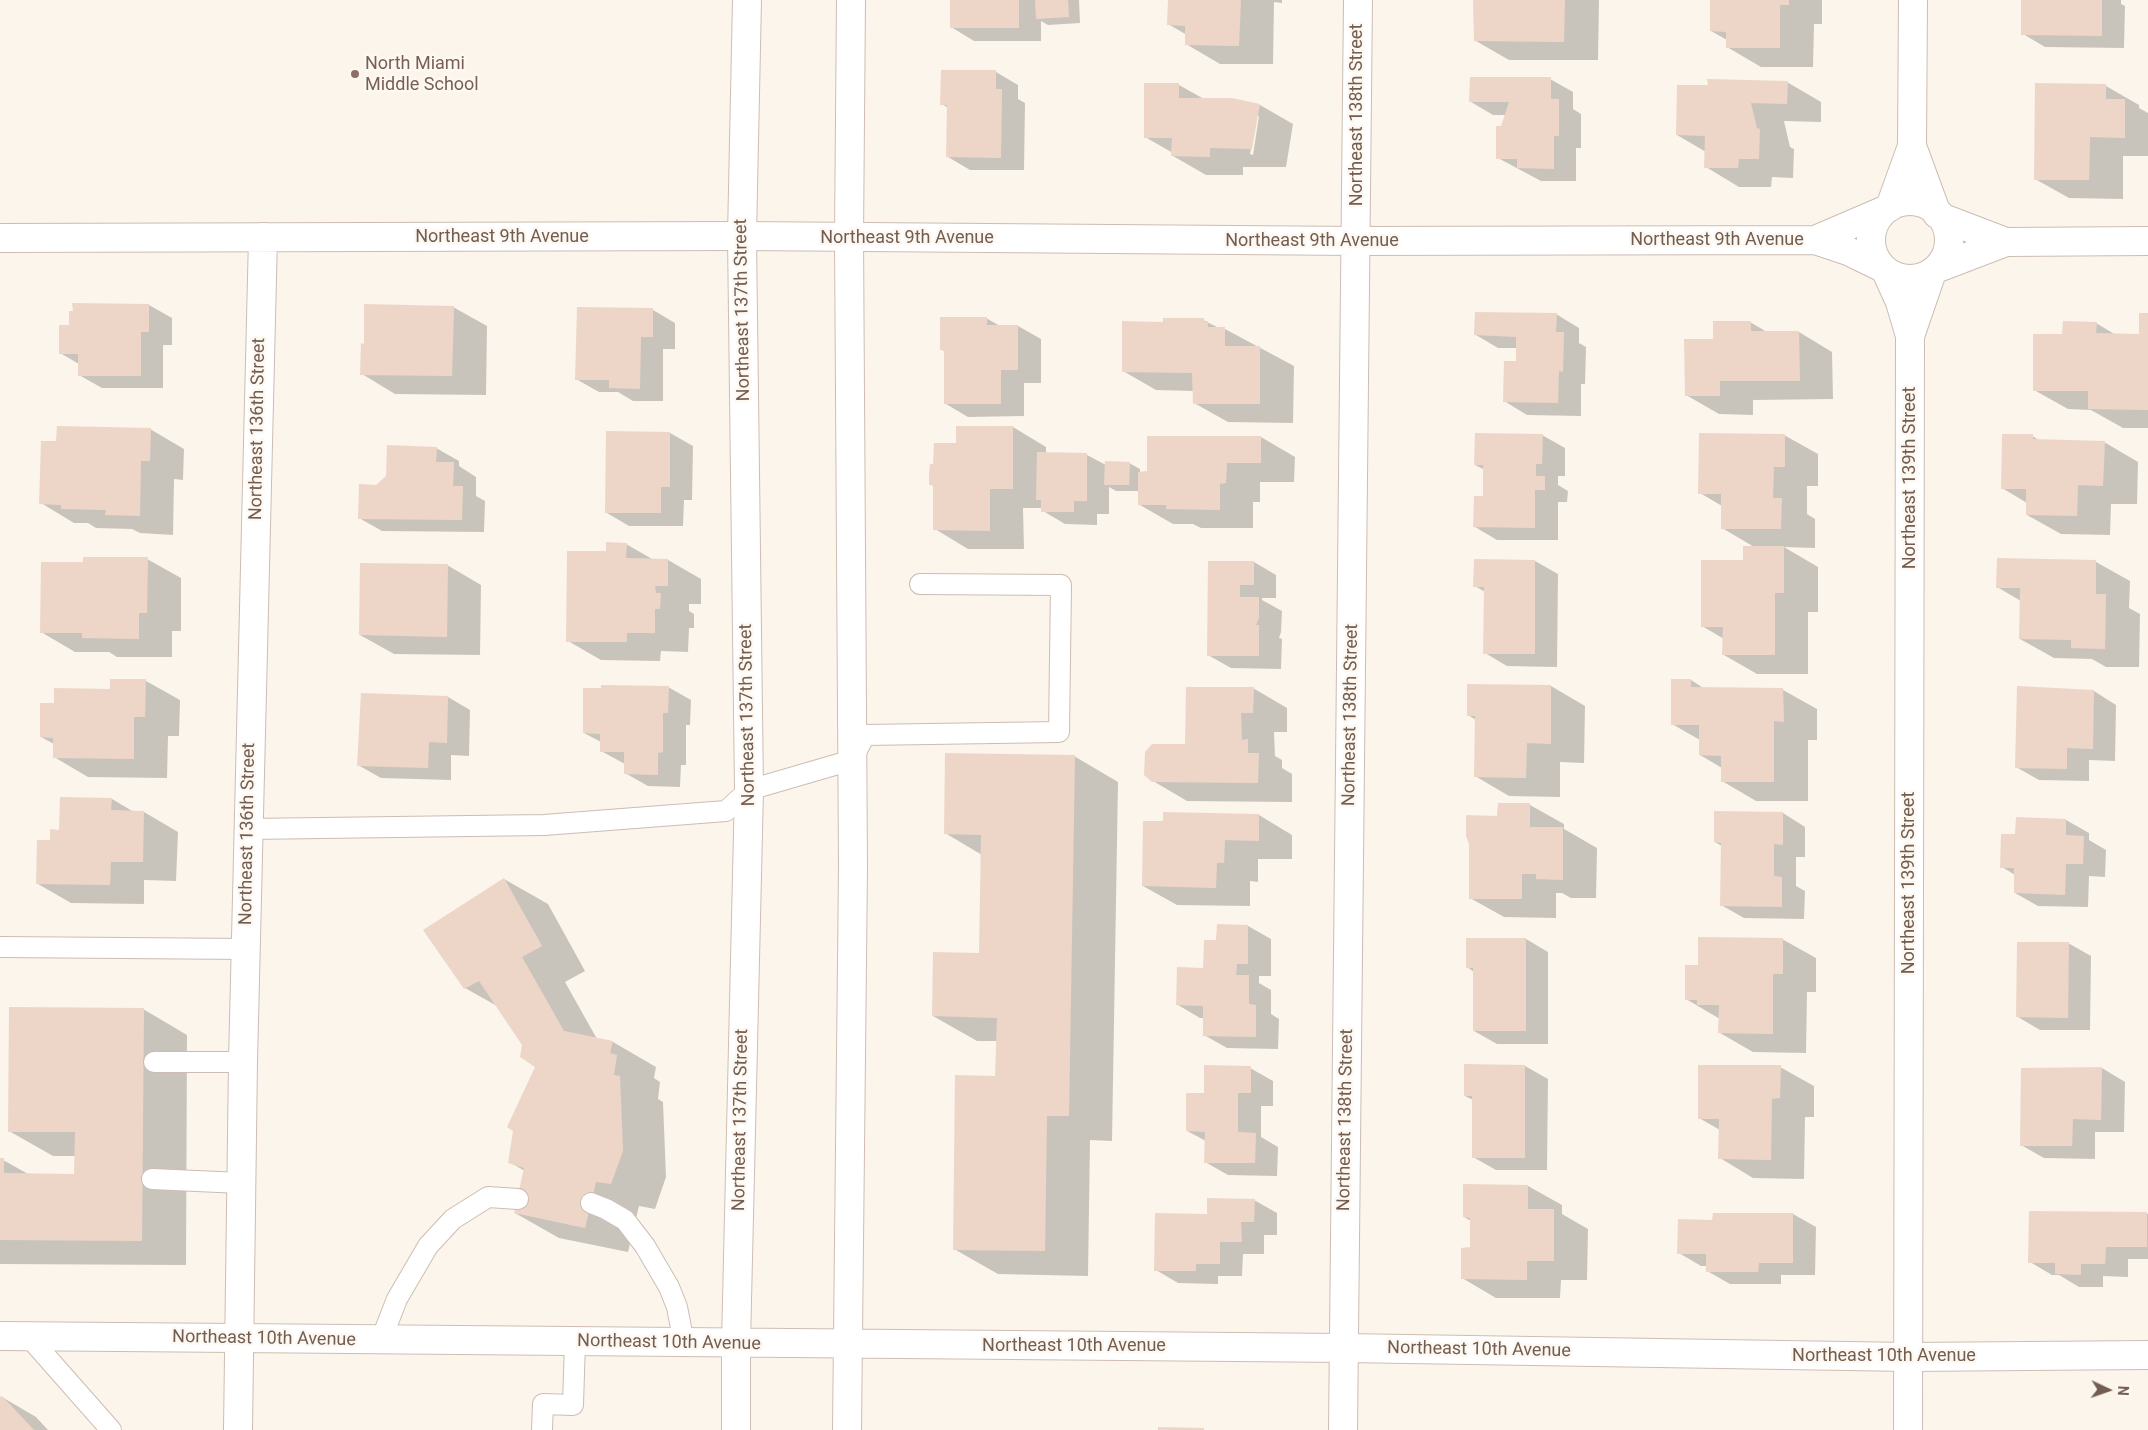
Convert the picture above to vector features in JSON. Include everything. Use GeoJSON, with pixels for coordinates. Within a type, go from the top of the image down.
{"type":"FeatureCollection","features":[{"type":"Feature","properties":{"kind":"street","name":"Northeast 137th Street"},"geometry":{"type":"LineString","coordinates":[[736,1430],[736,1343],[749,790],[742,236],[748,0]]}},
{"type":"Feature","properties":{"kind":"street"},"geometry":{"type":"LineString","coordinates":[[847,1430],[852,760],[849,237],[851,0]]}},
{"type":"Feature","properties":{"kind":"street","name":"Northeast 138th Street"},"geometry":{"type":"LineString","coordinates":[[1343,1430],[1358,0]]}},
{"type":"Feature","properties":{"kind":"street"},"geometry":{"type":"LineString","coordinates":[[1888,209],[1912,146],[1913,0]]}},
{"type":"Feature","properties":{"kind":"street"},"geometry":{"type":"LineString","coordinates":[[1912,146],[1940,216],[1948,231],[1949,244],[1946,257],[1935,270]]}},
{"type":"Feature","properties":{"kind":"street"},"geometry":{"type":"LineString","coordinates":[[2006,242],[1940,216],[1933,209],[1921,203],[1909,201],[1896,204],[1888,209],[1877,220],[1872,232],[1875,256],[1884,269],[1903,279],[1915,279],[2006,242],[2148,241]]}},
{"type":"Feature","properties":{"kind":"street","name":"Northeast 9th Avenue"},"geometry":{"type":"LineString","coordinates":[[1815,240],[1888,209]]}},
{"type":"Feature","properties":{"kind":"street","name":"Northeast 9th Avenue"},"geometry":{"type":"LineString","coordinates":[[0,238],[742,236],[1356,241],[1815,240],[1848,250],[1884,269]]}},
{"type":"Feature","properties":{"kind":"street","name":"Northeast 136th Street"},"geometry":{"type":"LineString","coordinates":[[238,1430],[243,1062],[263,237]]}},
{"type":"Feature","properties":{"kind":"street","name":"Northeast 139th Street"},"geometry":{"type":"LineString","coordinates":[[1884,269],[1900,302],[1910,336],[1908,1430]]}},
{"type":"Feature","properties":{"kind":"street","name":"Northeast 139th Street"},"geometry":{"type":"LineString","coordinates":[[1910,336],[1935,270]]}},
{"type":"Feature","properties":{"kind":"street","name":"Northeast 10th Avenue"},"geometry":{"type":"LineString","coordinates":[[0,1336],[1344,1348],[1909,1357],[2148,1355]]}},
{"type":"Feature","properties":{"kind":"lane"},"geometry":{"type":"LineString","coordinates":[[248,829],[544,825],[726,811],[749,790],[852,760],[865,735],[1059,732],[1061,585],[920,584]]}},
{"type":"Feature","properties":{"kind":"lane"},"geometry":{"type":"LineString","coordinates":[[0,947],[246,949]]}},
{"type":"Feature","properties":{"kind":"lane"},"geometry":{"type":"LineString","coordinates":[[154,1062],[243,1062]]}},
{"type":"Feature","properties":{"kind":"lane"},"geometry":{"type":"LineString","coordinates":[[152,1179],[241,1182]]}},
{"type":"Feature","properties":{"kind":"lane"},"geometry":{"type":"LineString","coordinates":[[381,1340],[397,1299],[428,1246],[453,1219],[488,1197],[518,1199]]}},
{"type":"Feature","properties":{"kind":"lane"},"geometry":{"type":"LineString","coordinates":[[591,1203],[625,1220],[645,1246],[669,1287],[677,1306],[684,1343]]}},
{"type":"Feature","properties":{"kind":"lane"},"geometry":{"type":"LineString","coordinates":[[29,1337],[111,1430]]}},
{"type":"Feature","properties":{"kind":"lane"},"geometry":{"type":"LineString","coordinates":[[542,1430],[543,1404],[573,1405],[575,1342]]}},
{"type":"Feature","properties":{"kind":"building"},"geometry":{"type":"Polygon","coordinates":[[[950,0],[1019,0],[1019,28],[950,28],[950,0]]]}},
{"type":"Feature","properties":{"kind":"building"},"geometry":{"type":"Polygon","coordinates":[[[1035,0],[1068,0],[1069,17],[1036,19],[1035,0]]]}},
{"type":"Feature","properties":{"kind":"building"},"geometry":{"type":"Polygon","coordinates":[[[1168,0],[1241,0],[1239,46],[1185,45],[1185,26],[1167,25],[1168,0]]]}},
{"type":"Feature","properties":{"kind":"building"},"geometry":{"type":"Polygon","coordinates":[[[1473,0],[1565,0],[1564,42],[1474,41],[1473,0]]]}},
{"type":"Feature","properties":{"kind":"building"},"geometry":{"type":"Polygon","coordinates":[[[1710,0],[1789,0],[1789,5],[1780,5],[1780,48],[1726,48],[1726,32],[1710,31],[1710,0]]]}},
{"type":"Feature","properties":{"kind":"building"},"geometry":{"type":"Polygon","coordinates":[[[2021,0],[2102,0],[2102,36],[2021,35],[2021,0]]]}},
{"type":"Feature","properties":{"kind":"building"},"geometry":{"type":"Polygon","coordinates":[[[941,70],[996,70],[996,89],[1002,89],[1001,158],[946,157],[947,105],[940,105],[941,70]]]}},
{"type":"Feature","properties":{"kind":"building"},"geometry":{"type":"Polygon","coordinates":[[[1470,77],[1551,77],[1551,99],[1559,99],[1559,136],[1554,136],[1554,169],[1517,168],[1517,159],[1496,159],[1496,126],[1501,126],[1509,102],[1469,102],[1470,77]]]}},
{"type":"Feature","properties":{"kind":"building"},"geometry":{"type":"Polygon","coordinates":[[[1707,79],[1788,81],[1787,104],[1751,103],[1757,128],[1760,129],[1759,159],[1739,159],[1738,168],[1704,168],[1705,136],[1676,135],[1677,85],[1708,85],[1707,79]]]}},
{"type":"Feature","properties":{"kind":"building"},"geometry":{"type":"Polygon","coordinates":[[[1144,83],[1179,83],[1179,98],[1232,98],[1260,104],[1252,149],[1210,148],[1210,157],[1171,156],[1172,138],[1144,138],[1144,83]]]}},
{"type":"Feature","properties":{"kind":"building"},"geometry":{"type":"Polygon","coordinates":[[[2035,83],[2106,84],[2106,99],[2125,99],[2125,138],[2090,137],[2089,180],[2034,180],[2035,83]]]}},
{"type":"Feature","properties":{"kind":"building"},"geometry":{"type":"Polygon","coordinates":[[[72,303],[149,304],[149,332],[141,332],[141,376],[78,376],[78,354],[59,354],[59,325],[69,325],[69,311],[73,311],[72,303]]]}},
{"type":"Feature","properties":{"kind":"building"},"geometry":{"type":"Polygon","coordinates":[[[364,304],[454,306],[452,376],[360,375],[361,343],[364,344],[364,304]]]}},
{"type":"Feature","properties":{"kind":"building"},"geometry":{"type":"Polygon","coordinates":[[[577,307],[653,308],[653,337],[641,337],[640,389],[609,388],[609,380],[575,380],[577,307]]]}},
{"type":"Feature","properties":{"kind":"building"},"geometry":{"type":"Polygon","coordinates":[[[1475,312],[1557,313],[1556,332],[1564,332],[1563,372],[1559,371],[1558,403],[1503,402],[1504,361],[1516,361],[1516,337],[1474,335],[1475,312]]]}},
{"type":"Feature","properties":{"kind":"building"},"geometry":{"type":"Polygon","coordinates":[[[2139,313],[2148,313],[2148,410],[2088,409],[2088,391],[2033,391],[2033,334],[2062,334],[2063,321],[2097,322],[2096,333],[2139,334],[2139,313]]]}},
{"type":"Feature","properties":{"kind":"building"},"geometry":{"type":"Polygon","coordinates":[[[940,317],[987,317],[987,325],[1018,325],[1018,370],[1001,370],[1001,404],[944,404],[944,350],[940,350],[940,317]]]}},
{"type":"Feature","properties":{"kind":"building"},"geometry":{"type":"Polygon","coordinates":[[[1163,318],[1204,318],[1204,322],[1208,321],[1208,327],[1225,327],[1225,346],[1260,346],[1260,404],[1193,404],[1192,373],[1122,372],[1122,321],[1163,322],[1163,318]]]}},
{"type":"Feature","properties":{"kind":"building"},"geometry":{"type":"Polygon","coordinates":[[[1713,321],[1751,321],[1751,331],[1799,331],[1800,381],[1720,381],[1720,396],[1685,396],[1684,339],[1713,339],[1713,321]]]}},
{"type":"Feature","properties":{"kind":"building"},"geometry":{"type":"Polygon","coordinates":[[[57,426],[151,428],[150,461],[141,461],[140,516],[105,515],[106,510],[61,509],[61,505],[39,504],[41,441],[56,441],[57,426]]]}},
{"type":"Feature","properties":{"kind":"building"},"geometry":{"type":"Polygon","coordinates":[[[956,426],[1013,426],[1013,489],[990,489],[990,531],[933,530],[933,485],[929,485],[929,474],[930,464],[933,464],[934,443],[956,443],[956,426]]]}},
{"type":"Feature","properties":{"kind":"building"},"geometry":{"type":"Polygon","coordinates":[[[606,431],[670,432],[670,487],[661,487],[661,513],[605,513],[606,431]]]}},
{"type":"Feature","properties":{"kind":"building"},"geometry":{"type":"Polygon","coordinates":[[[1475,433],[1543,434],[1542,464],[1536,464],[1536,476],[1545,476],[1545,490],[1535,490],[1535,528],[1473,527],[1474,496],[1483,496],[1483,465],[1474,465],[1475,433]]]}},
{"type":"Feature","properties":{"kind":"building"},"geometry":{"type":"Polygon","coordinates":[[[1699,433],[1785,434],[1785,467],[1774,467],[1773,498],[1782,498],[1781,529],[1721,529],[1721,494],[1698,494],[1699,433]]]}},
{"type":"Feature","properties":{"kind":"building"},"geometry":{"type":"Polygon","coordinates":[[[2002,434],[2033,434],[2033,439],[2105,441],[2103,486],[2078,485],[2077,516],[2026,515],[2026,489],[2001,489],[2002,434]]]}},
{"type":"Feature","properties":{"kind":"building"},"geometry":{"type":"Polygon","coordinates":[[[1147,436],[1261,436],[1261,463],[1227,463],[1226,483],[1220,484],[1220,510],[1166,509],[1166,505],[1138,505],[1138,472],[1147,471],[1147,436]]]}},
{"type":"Feature","properties":{"kind":"building"},"geometry":{"type":"Polygon","coordinates":[[[387,445],[437,447],[436,462],[454,462],[453,486],[463,486],[462,520],[358,519],[359,484],[376,485],[386,476],[387,445]]]}},
{"type":"Feature","properties":{"kind":"building"},"geometry":{"type":"Polygon","coordinates":[[[1037,452],[1087,453],[1087,501],[1074,501],[1074,512],[1041,512],[1041,500],[1036,500],[1037,452]]]}},
{"type":"Feature","properties":{"kind":"building"},"geometry":{"type":"Polygon","coordinates":[[[1105,461],[1130,462],[1129,485],[1104,485],[1105,461]]]}},
{"type":"Feature","properties":{"kind":"building"},"geometry":{"type":"Polygon","coordinates":[[[606,542],[627,543],[626,558],[668,559],[668,586],[655,586],[656,593],[661,593],[660,609],[655,609],[655,633],[627,633],[627,642],[566,642],[567,551],[606,551],[606,542]]]}},
{"type":"Feature","properties":{"kind":"building"},"geometry":{"type":"Polygon","coordinates":[[[1743,546],[1784,546],[1784,593],[1775,593],[1775,655],[1722,655],[1723,627],[1701,627],[1701,560],[1743,560],[1743,546]]]}},
{"type":"Feature","properties":{"kind":"building"},"geometry":{"type":"Polygon","coordinates":[[[83,557],[148,557],[147,613],[139,613],[139,639],[82,638],[82,633],[40,633],[41,562],[83,562],[83,557]]]}},
{"type":"Feature","properties":{"kind":"building"},"geometry":{"type":"Polygon","coordinates":[[[1997,558],[2096,560],[2096,594],[2106,594],[2105,649],[2071,648],[2071,640],[2019,639],[2020,588],[1996,588],[1997,558]]]}},
{"type":"Feature","properties":{"kind":"building"},"geometry":{"type":"Polygon","coordinates":[[[1474,559],[1535,560],[1535,654],[1483,654],[1484,587],[1473,587],[1474,559]]]}},
{"type":"Feature","properties":{"kind":"building"},"geometry":{"type":"Polygon","coordinates":[[[1208,561],[1254,561],[1254,585],[1240,585],[1240,597],[1259,597],[1259,618],[1256,625],[1259,625],[1259,656],[1207,656],[1208,561]]]}},
{"type":"Feature","properties":{"kind":"building"},"geometry":{"type":"Polygon","coordinates":[[[360,563],[448,564],[447,637],[359,635],[360,563]]]}},
{"type":"Feature","properties":{"kind":"building"},"geometry":{"type":"Polygon","coordinates":[[[110,679],[146,679],[145,717],[134,717],[134,759],[53,758],[53,738],[40,737],[40,703],[54,703],[54,688],[110,689],[110,679]]]}},
{"type":"Feature","properties":{"kind":"building"},"geometry":{"type":"Polygon","coordinates":[[[1671,679],[1691,679],[1691,687],[1783,688],[1784,722],[1774,721],[1774,782],[1721,782],[1721,756],[1699,755],[1699,725],[1671,725],[1671,679]]]}},
{"type":"Feature","properties":{"kind":"building"},"geometry":{"type":"Polygon","coordinates":[[[1467,684],[1551,685],[1551,744],[1527,743],[1526,778],[1474,777],[1475,716],[1467,716],[1467,684]]]}},
{"type":"Feature","properties":{"kind":"building"},"geometry":{"type":"Polygon","coordinates":[[[601,685],[669,686],[668,713],[663,713],[663,752],[658,753],[658,775],[624,774],[624,752],[600,752],[600,734],[583,733],[583,688],[601,688],[601,685]]]}},
{"type":"Feature","properties":{"kind":"building"},"geometry":{"type":"Polygon","coordinates":[[[2017,686],[2094,690],[2093,749],[2067,748],[2067,769],[2015,768],[2017,686]]]}},
{"type":"Feature","properties":{"kind":"building"},"geometry":{"type":"Polygon","coordinates":[[[1186,687],[1254,687],[1253,713],[1241,713],[1242,740],[1248,739],[1248,753],[1259,753],[1258,783],[1152,782],[1144,775],[1145,752],[1152,744],[1185,744],[1186,687]]]}},
{"type":"Feature","properties":{"kind":"building"},"geometry":{"type":"Polygon","coordinates":[[[361,693],[448,696],[447,743],[429,742],[428,768],[357,766],[361,693]]]}},
{"type":"Feature","properties":{"kind":"building"},"geometry":{"type":"Polygon","coordinates":[[[945,753],[1075,755],[1069,1116],[1047,1116],[1045,1251],[953,1250],[955,1075],[995,1076],[997,1018],[932,1016],[933,952],[979,953],[981,835],[944,834],[945,753]]]}},
{"type":"Feature","properties":{"kind":"building"},"geometry":{"type":"Polygon","coordinates":[[[60,797],[112,798],[111,810],[144,811],[143,862],[111,862],[110,885],[36,884],[37,840],[50,840],[50,829],[59,830],[60,797]]]}},
{"type":"Feature","properties":{"kind":"building"},"geometry":{"type":"Polygon","coordinates":[[[1498,803],[1530,803],[1530,827],[1563,827],[1563,880],[1536,879],[1536,874],[1522,874],[1522,899],[1469,899],[1469,844],[1466,836],[1466,815],[1497,816],[1498,803]]]}},
{"type":"Feature","properties":{"kind":"building"},"geometry":{"type":"Polygon","coordinates":[[[1714,811],[1783,812],[1783,845],[1774,844],[1774,876],[1782,877],[1782,907],[1720,906],[1721,843],[1714,842],[1714,811]]]}},
{"type":"Feature","properties":{"kind":"building"},"geometry":{"type":"Polygon","coordinates":[[[1163,812],[1259,814],[1259,841],[1225,840],[1224,863],[1217,863],[1216,888],[1142,886],[1143,821],[1163,821],[1163,812]]]}},
{"type":"Feature","properties":{"kind":"building"},"geometry":{"type":"Polygon","coordinates":[[[2016,817],[2066,819],[2066,835],[2084,836],[2083,864],[2066,864],[2065,895],[2014,893],[2014,868],[2000,868],[2001,834],[2015,834],[2016,817]]]}},
{"type":"Feature","properties":{"kind":"building"},"geometry":{"type":"Polygon","coordinates":[[[504,878],[542,946],[522,957],[564,1031],[613,1041],[610,1053],[617,1055],[614,1075],[620,1076],[623,1151],[611,1184],[596,1182],[585,1228],[514,1213],[524,1168],[508,1163],[513,1131],[507,1127],[535,1067],[520,1057],[522,1045],[479,981],[464,989],[423,930],[504,878]]]}},
{"type":"Feature","properties":{"kind":"building"},"geometry":{"type":"Polygon","coordinates":[[[1217,924],[1248,925],[1248,964],[1237,964],[1236,975],[1249,975],[1249,1004],[1256,1005],[1256,1037],[1203,1036],[1203,1006],[1176,1005],[1177,967],[1203,968],[1204,940],[1216,940],[1217,924]]]}},
{"type":"Feature","properties":{"kind":"building"},"geometry":{"type":"Polygon","coordinates":[[[1698,937],[1783,938],[1783,974],[1773,974],[1773,1034],[1718,1033],[1719,1005],[1697,1005],[1697,1000],[1685,1000],[1685,965],[1698,965],[1698,937]]]}},
{"type":"Feature","properties":{"kind":"building"},"geometry":{"type":"Polygon","coordinates":[[[1466,938],[1526,938],[1526,1031],[1473,1031],[1473,968],[1466,968],[1466,938]]]}},
{"type":"Feature","properties":{"kind":"building"},"geometry":{"type":"Polygon","coordinates":[[[2017,942],[2069,942],[2068,1018],[2016,1017],[2017,942]]]}},
{"type":"Feature","properties":{"kind":"building"},"geometry":{"type":"Polygon","coordinates":[[[9,1007],[144,1008],[142,1241],[0,1240],[0,1158],[4,1158],[4,1173],[74,1174],[75,1132],[8,1132],[9,1007]]]}},
{"type":"Feature","properties":{"kind":"building"},"geometry":{"type":"Polygon","coordinates":[[[1464,1064],[1525,1065],[1525,1158],[1472,1158],[1472,1096],[1464,1096],[1464,1064]]]}},
{"type":"Feature","properties":{"kind":"building"},"geometry":{"type":"Polygon","coordinates":[[[1204,1065],[1251,1066],[1251,1093],[1238,1093],[1238,1132],[1256,1133],[1255,1163],[1204,1163],[1205,1132],[1186,1131],[1186,1093],[1204,1093],[1204,1065]]]}},
{"type":"Feature","properties":{"kind":"building"},"geometry":{"type":"Polygon","coordinates":[[[1698,1065],[1781,1065],[1780,1098],[1772,1099],[1771,1160],[1718,1159],[1719,1119],[1698,1119],[1698,1065]]]}},
{"type":"Feature","properties":{"kind":"building"},"geometry":{"type":"Polygon","coordinates":[[[2102,1067],[2101,1120],[2073,1119],[2072,1146],[2020,1146],[2021,1068],[2102,1067]]]}},
{"type":"Feature","properties":{"kind":"building"},"geometry":{"type":"Polygon","coordinates":[[[1463,1184],[1528,1185],[1528,1209],[1554,1209],[1554,1261],[1527,1261],[1527,1280],[1461,1279],[1461,1248],[1470,1247],[1470,1218],[1463,1217],[1463,1184]]]}},
{"type":"Feature","properties":{"kind":"building"},"geometry":{"type":"Polygon","coordinates":[[[1207,1198],[1255,1199],[1254,1222],[1241,1222],[1242,1242],[1220,1242],[1220,1264],[1196,1264],[1196,1271],[1154,1271],[1155,1213],[1207,1214],[1207,1198]]]}},
{"type":"Feature","properties":{"kind":"building"},"geometry":{"type":"Polygon","coordinates":[[[2029,1211],[2147,1212],[2147,1247],[2106,1247],[2105,1264],[2081,1264],[2081,1275],[2055,1274],[2055,1263],[2028,1263],[2029,1211]]]}},
{"type":"Feature","properties":{"kind":"building"},"geometry":{"type":"Polygon","coordinates":[[[1713,1213],[1793,1213],[1793,1263],[1759,1263],[1758,1272],[1706,1272],[1706,1254],[1677,1254],[1678,1219],[1712,1220],[1713,1213]]]}},
{"type":"Feature","properties":{"kind":"building"},"geometry":{"type":"Polygon","coordinates":[[[2,1396],[34,1430],[0,1430],[0,1397],[2,1396]]]}},
{"type":"Feature","properties":{"kind":"building"},"geometry":{"type":"Polygon","coordinates":[[[1158,1427],[1204,1428],[1204,1430],[1158,1430],[1158,1427]]]}},
{"type":"Feature","properties":{"kind":"place","name":"North Miami Middle School"},"geometry":{"type":"Point","coordinates":[355,74]}}]}
